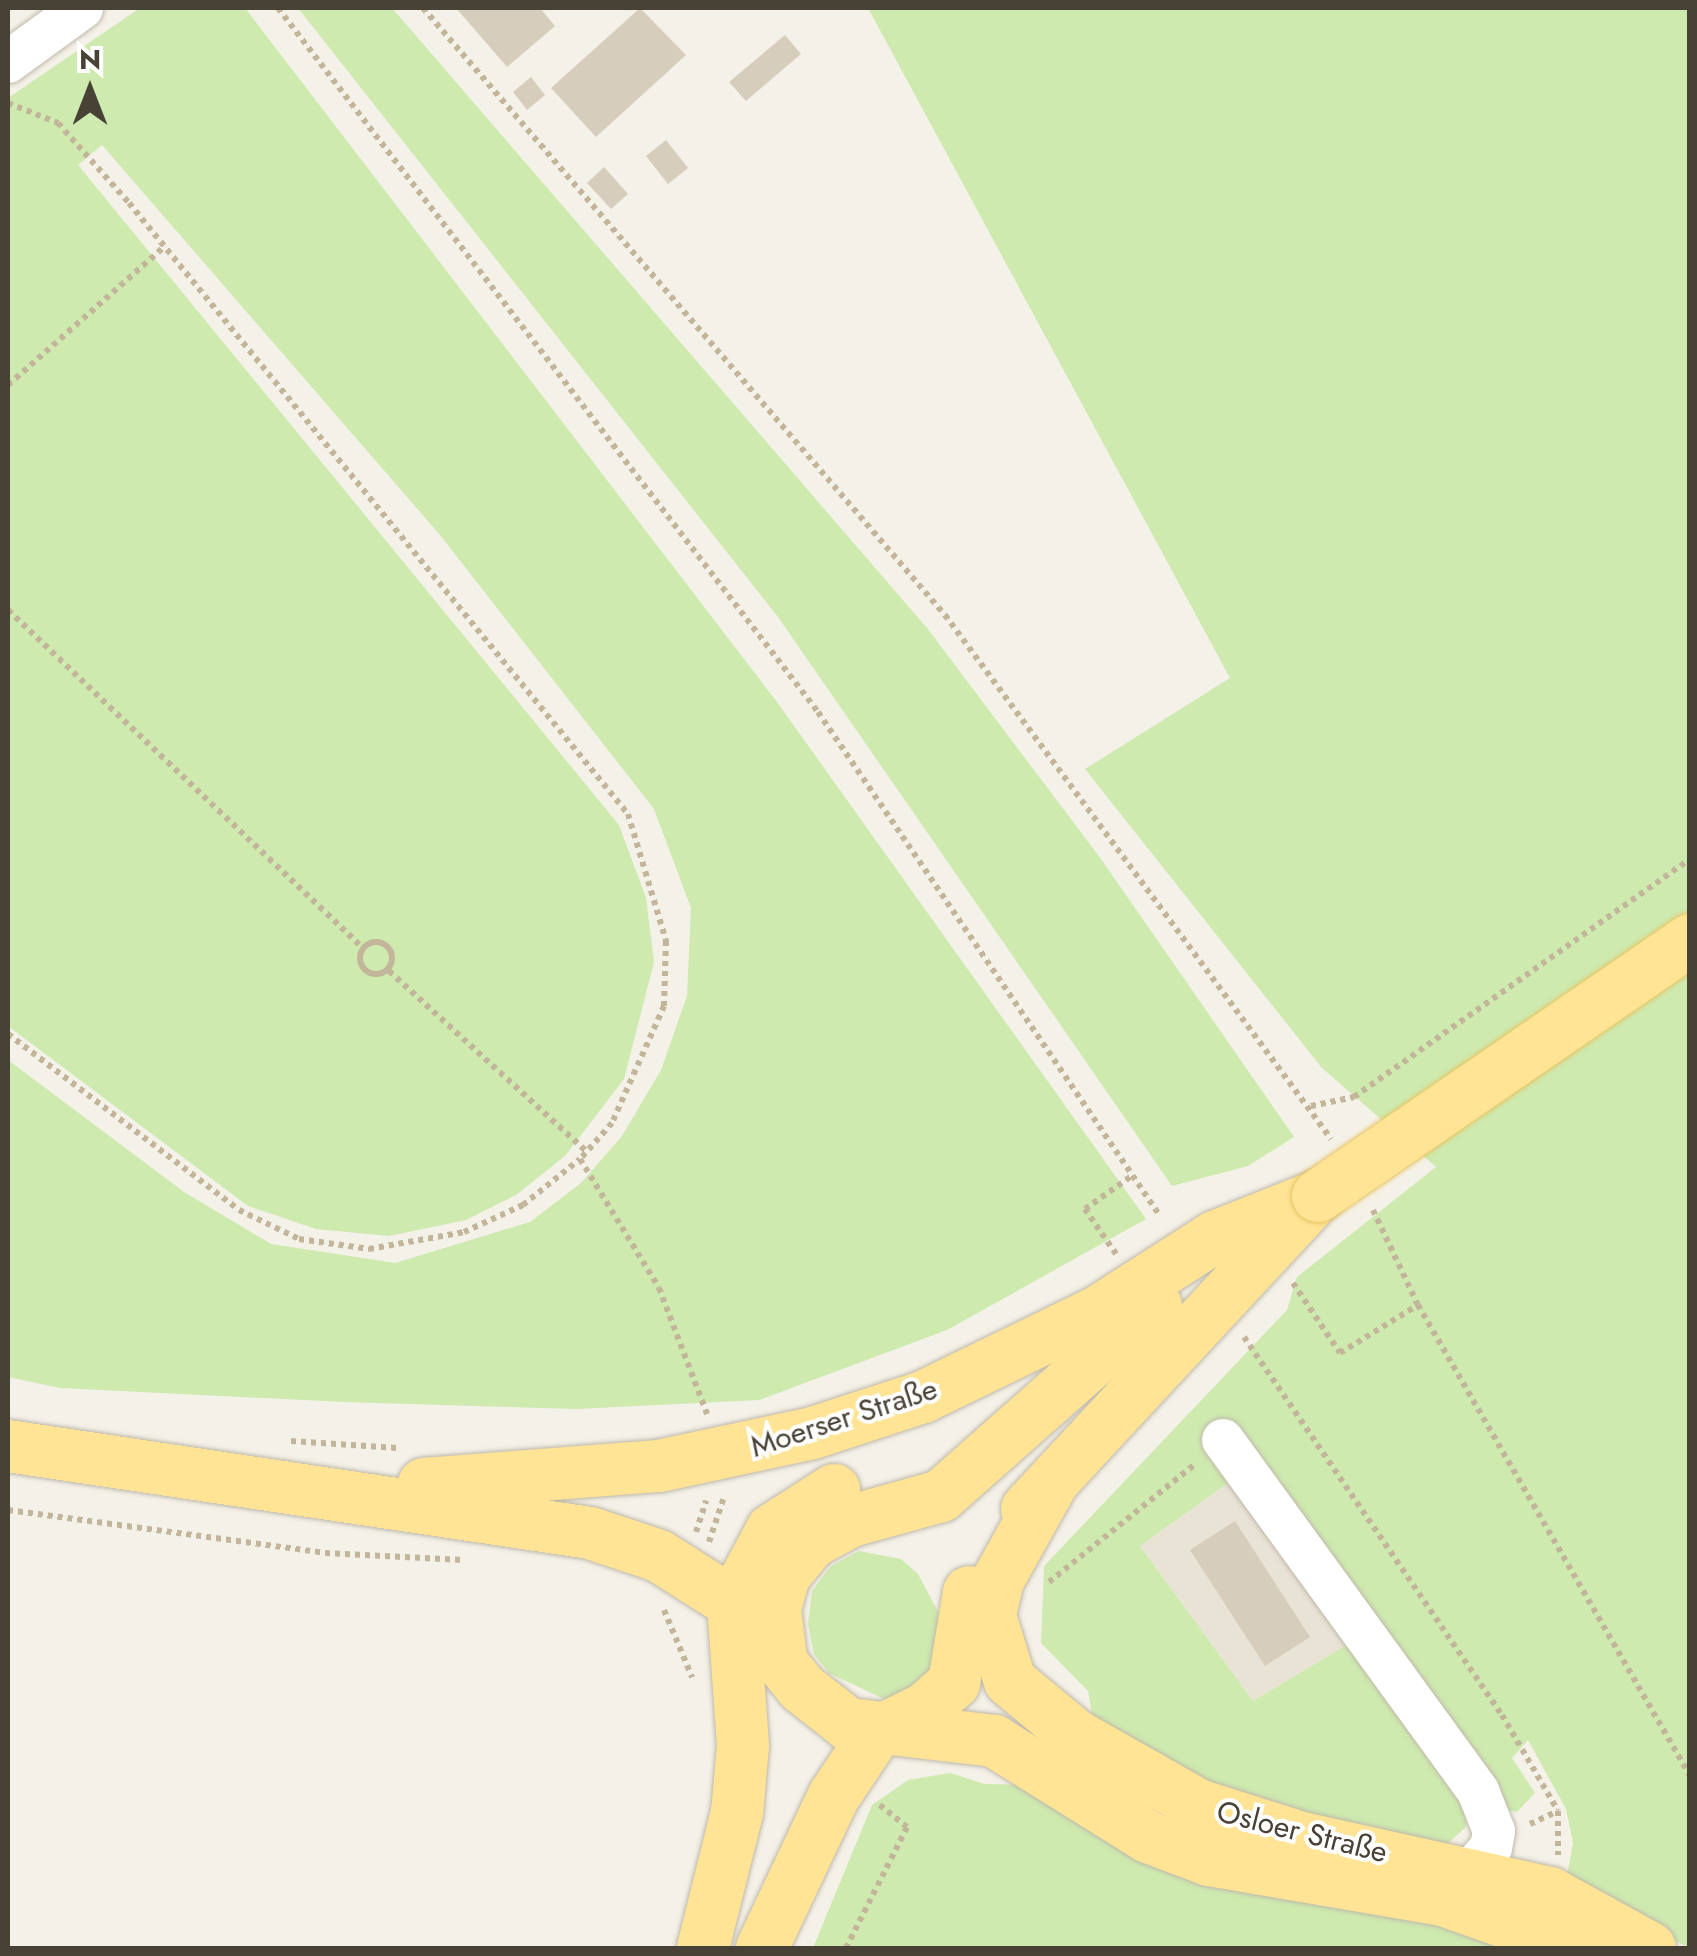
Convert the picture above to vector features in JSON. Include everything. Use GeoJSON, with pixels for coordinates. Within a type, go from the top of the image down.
{"type":"FeatureCollection","features":[{"type":"Feature","properties":{"kind":"main road"},"geometry":{"type":"LineString","coordinates":[[781,1658],[774,1609],[784,1576],[812,1542],[851,1522],[942,1496],[987,1461],[1138,1319],[1690,940]]}},
{"type":"Feature","properties":{"kind":"main road"},"geometry":{"type":"LineString","coordinates":[[762,1948],[834,1796],[876,1733],[926,1708],[954,1682],[966,1600],[986,1552],[1341,1182]]}},
{"type":"Feature","properties":{"kind":"main road","name":"Moerser Straße"},"geometry":{"type":"LineString","coordinates":[[326,1488],[659,1466],[813,1433],[923,1398],[1098,1312],[1216,1238],[1341,1182]]}},
{"type":"Feature","properties":{"kind":"main road","name":"Moerser Straße"},"geometry":{"type":"LineString","coordinates":[[8,1446],[326,1488],[590,1533],[659,1556],[734,1603],[781,1658]]}},
{"type":"Feature","properties":{"kind":"main road"},"geometry":{"type":"LineString","coordinates":[[704,1948],[738,1812],[742,1746],[734,1603],[772,1530],[831,1490],[987,1461]]}},
{"type":"Feature","properties":{"kind":"main road","name":"Osloer Straße"},"geometry":{"type":"LineString","coordinates":[[1052,1483],[998,1580],[990,1616],[1010,1682],[1118,1764],[1198,1806],[1456,1886],[1579,1948]]}},
{"type":"Feature","properties":{"kind":"main road","name":"Osloer Straße"},"geometry":{"type":"LineString","coordinates":[[781,1658],[828,1712],[876,1733],[994,1741],[1148,1837],[1209,1860],[1550,1893],[1650,1948]]}},
{"type":"Feature","properties":{"kind":"lane"},"geometry":{"type":"LineString","coordinates":[[8,62],[82,8]]}},
{"type":"Feature","properties":{"kind":"lane"},"geometry":{"type":"LineString","coordinates":[[1224,1440],[1478,1791],[1494,1831],[1456,1886]]}},
{"type":"Feature","properties":{"kind":"path"},"geometry":{"type":"LineString","coordinates":[[278,8],[818,712],[1160,1216]]}},
{"type":"Feature","properties":{"kind":"path"},"geometry":{"type":"LineString","coordinates":[[423,8],[945,615],[1275,1069],[1311,1106],[1341,1182],[1418,1305],[1690,1776]]}},
{"type":"Feature","properties":{"kind":"path"},"geometry":{"type":"LineString","coordinates":[[8,102],[58,123],[164,246],[628,814],[666,940],[664,1006],[612,1124],[587,1152],[523,1205],[464,1232],[369,1249],[299,1239],[239,1210],[8,1034]]}},
{"type":"Feature","properties":{"kind":"path"},"geometry":{"type":"LineString","coordinates":[[8,385],[164,246]]}},
{"type":"Feature","properties":{"kind":"path"},"geometry":{"type":"LineString","coordinates":[[8,610],[362,947],[362,969],[389,970]]}},
{"type":"Feature","properties":{"kind":"path"},"geometry":{"type":"LineString","coordinates":[[1311,1106],[1354,1097],[1690,859]]}},
{"type":"Feature","properties":{"kind":"path"},"geometry":{"type":"LineString","coordinates":[[362,947],[383,943],[389,970],[587,1152]]}},
{"type":"Feature","properties":{"kind":"path"},"geometry":{"type":"LineString","coordinates":[[580,1159],[659,1288],[710,1421]]}},
{"type":"Feature","properties":{"kind":"path"},"geometry":{"type":"LineString","coordinates":[[1124,1266],[1085,1209],[1133,1175]]}},
{"type":"Feature","properties":{"kind":"path"},"geometry":{"type":"LineString","coordinates":[[1284,1269],[1340,1353],[1418,1305]]}},
{"type":"Feature","properties":{"kind":"path"},"geometry":{"type":"LineString","coordinates":[[1244,1336],[1327,1449],[1558,1811],[1550,1893]]}},
{"type":"Feature","properties":{"kind":"path"},"geometry":{"type":"LineString","coordinates":[[690,1424],[727,1418]]}},
{"type":"Feature","properties":{"kind":"path"},"geometry":{"type":"LineString","coordinates":[[278,1439],[374,1451],[412,1446]]}},
{"type":"Feature","properties":{"kind":"path"},"geometry":{"type":"LineString","coordinates":[[1041,1588],[1224,1440]]}},
{"type":"Feature","properties":{"kind":"path"},"geometry":{"type":"LineString","coordinates":[[8,1510],[325,1553],[443,1563],[478,1557]]}},
{"type":"Feature","properties":{"kind":"path"},"geometry":{"type":"LineString","coordinates":[[846,1948],[906,1826],[869,1798],[883,1784]]}},
{"type":"Feature","properties":{"kind":"shaded area"},"geometry":{"type":"Polygon","coordinates":[[[1260,1460],[1375,1628],[1253,1701],[1140,1546],[1260,1460]]]}},
{"type":"Feature","properties":{"kind":"green space"},"geometry":{"type":"Polygon","coordinates":[[[140,8],[245,8],[777,702],[1146,1219],[947,1330],[759,1400],[577,1409],[344,1402],[60,1388],[8,1377],[8,1060],[184,1192],[271,1244],[395,1263],[530,1222],[581,1183],[622,1136],[661,1070],[687,996],[691,908],[654,809],[440,535],[102,145],[78,165],[619,825],[646,898],[654,962],[624,1079],[565,1156],[516,1195],[466,1220],[389,1236],[316,1229],[248,1206],[8,1026],[8,98],[140,8]]]}},
{"type":"Feature","properties":{"kind":"green space"},"geometry":{"type":"Polygon","coordinates":[[[298,8],[392,8],[927,628],[1101,859],[1294,1137],[1248,1166],[1172,1186],[778,617],[298,8]]]}},
{"type":"Feature","properties":{"kind":"green space"},"geometry":{"type":"Polygon","coordinates":[[[868,8],[1689,8],[1689,1948],[1566,1882],[1573,1843],[1566,1809],[1528,1740],[1512,1758],[1535,1793],[1517,1812],[1467,1803],[1466,1827],[1439,1851],[1304,1823],[1096,1738],[1088,1691],[1041,1643],[1044,1566],[1287,1310],[1297,1277],[1436,1167],[1322,1068],[1085,769],[1230,678],[868,8]],[[1260,1460],[1140,1546],[1253,1701],[1375,1628],[1260,1460]]]}},
{"type":"Feature","properties":{"kind":"green space"},"geometry":{"type":"Polygon","coordinates":[[[859,1551],[901,1559],[918,1574],[943,1621],[940,1671],[886,1700],[829,1673],[814,1654],[808,1624],[812,1591],[831,1566],[859,1551]]]}},
{"type":"Feature","properties":{"kind":"green space"},"geometry":{"type":"Polygon","coordinates":[[[950,1773],[985,1784],[1036,1785],[1560,1948],[813,1948],[872,1805],[908,1780],[950,1773]]]}},
{"type":"Feature","properties":{"kind":"building"},"geometry":{"type":"Polygon","coordinates":[[[456,8],[540,8],[555,26],[507,67],[456,8]]]}},
{"type":"Feature","properties":{"kind":"building"},"geometry":{"type":"Polygon","coordinates":[[[640,8],[686,55],[596,137],[551,88],[640,8]]]}},
{"type":"Feature","properties":{"kind":"building"},"geometry":{"type":"Polygon","coordinates":[[[785,35],[801,54],[746,101],[729,82],[785,35]]]}},
{"type":"Feature","properties":{"kind":"building"},"geometry":{"type":"Polygon","coordinates":[[[531,77],[545,95],[527,110],[513,92],[531,77]]]}},
{"type":"Feature","properties":{"kind":"building"},"geometry":{"type":"Polygon","coordinates":[[[666,140],[688,168],[668,184],[646,156],[666,140]]]}},
{"type":"Feature","properties":{"kind":"building"},"geometry":{"type":"Polygon","coordinates":[[[604,167],[628,194],[611,209],[587,183],[604,167]]]}},
{"type":"Feature","properties":{"kind":"building"},"geometry":{"type":"Polygon","coordinates":[[[1235,1521],[1310,1637],[1265,1666],[1190,1550],[1235,1521]]]}}]}
